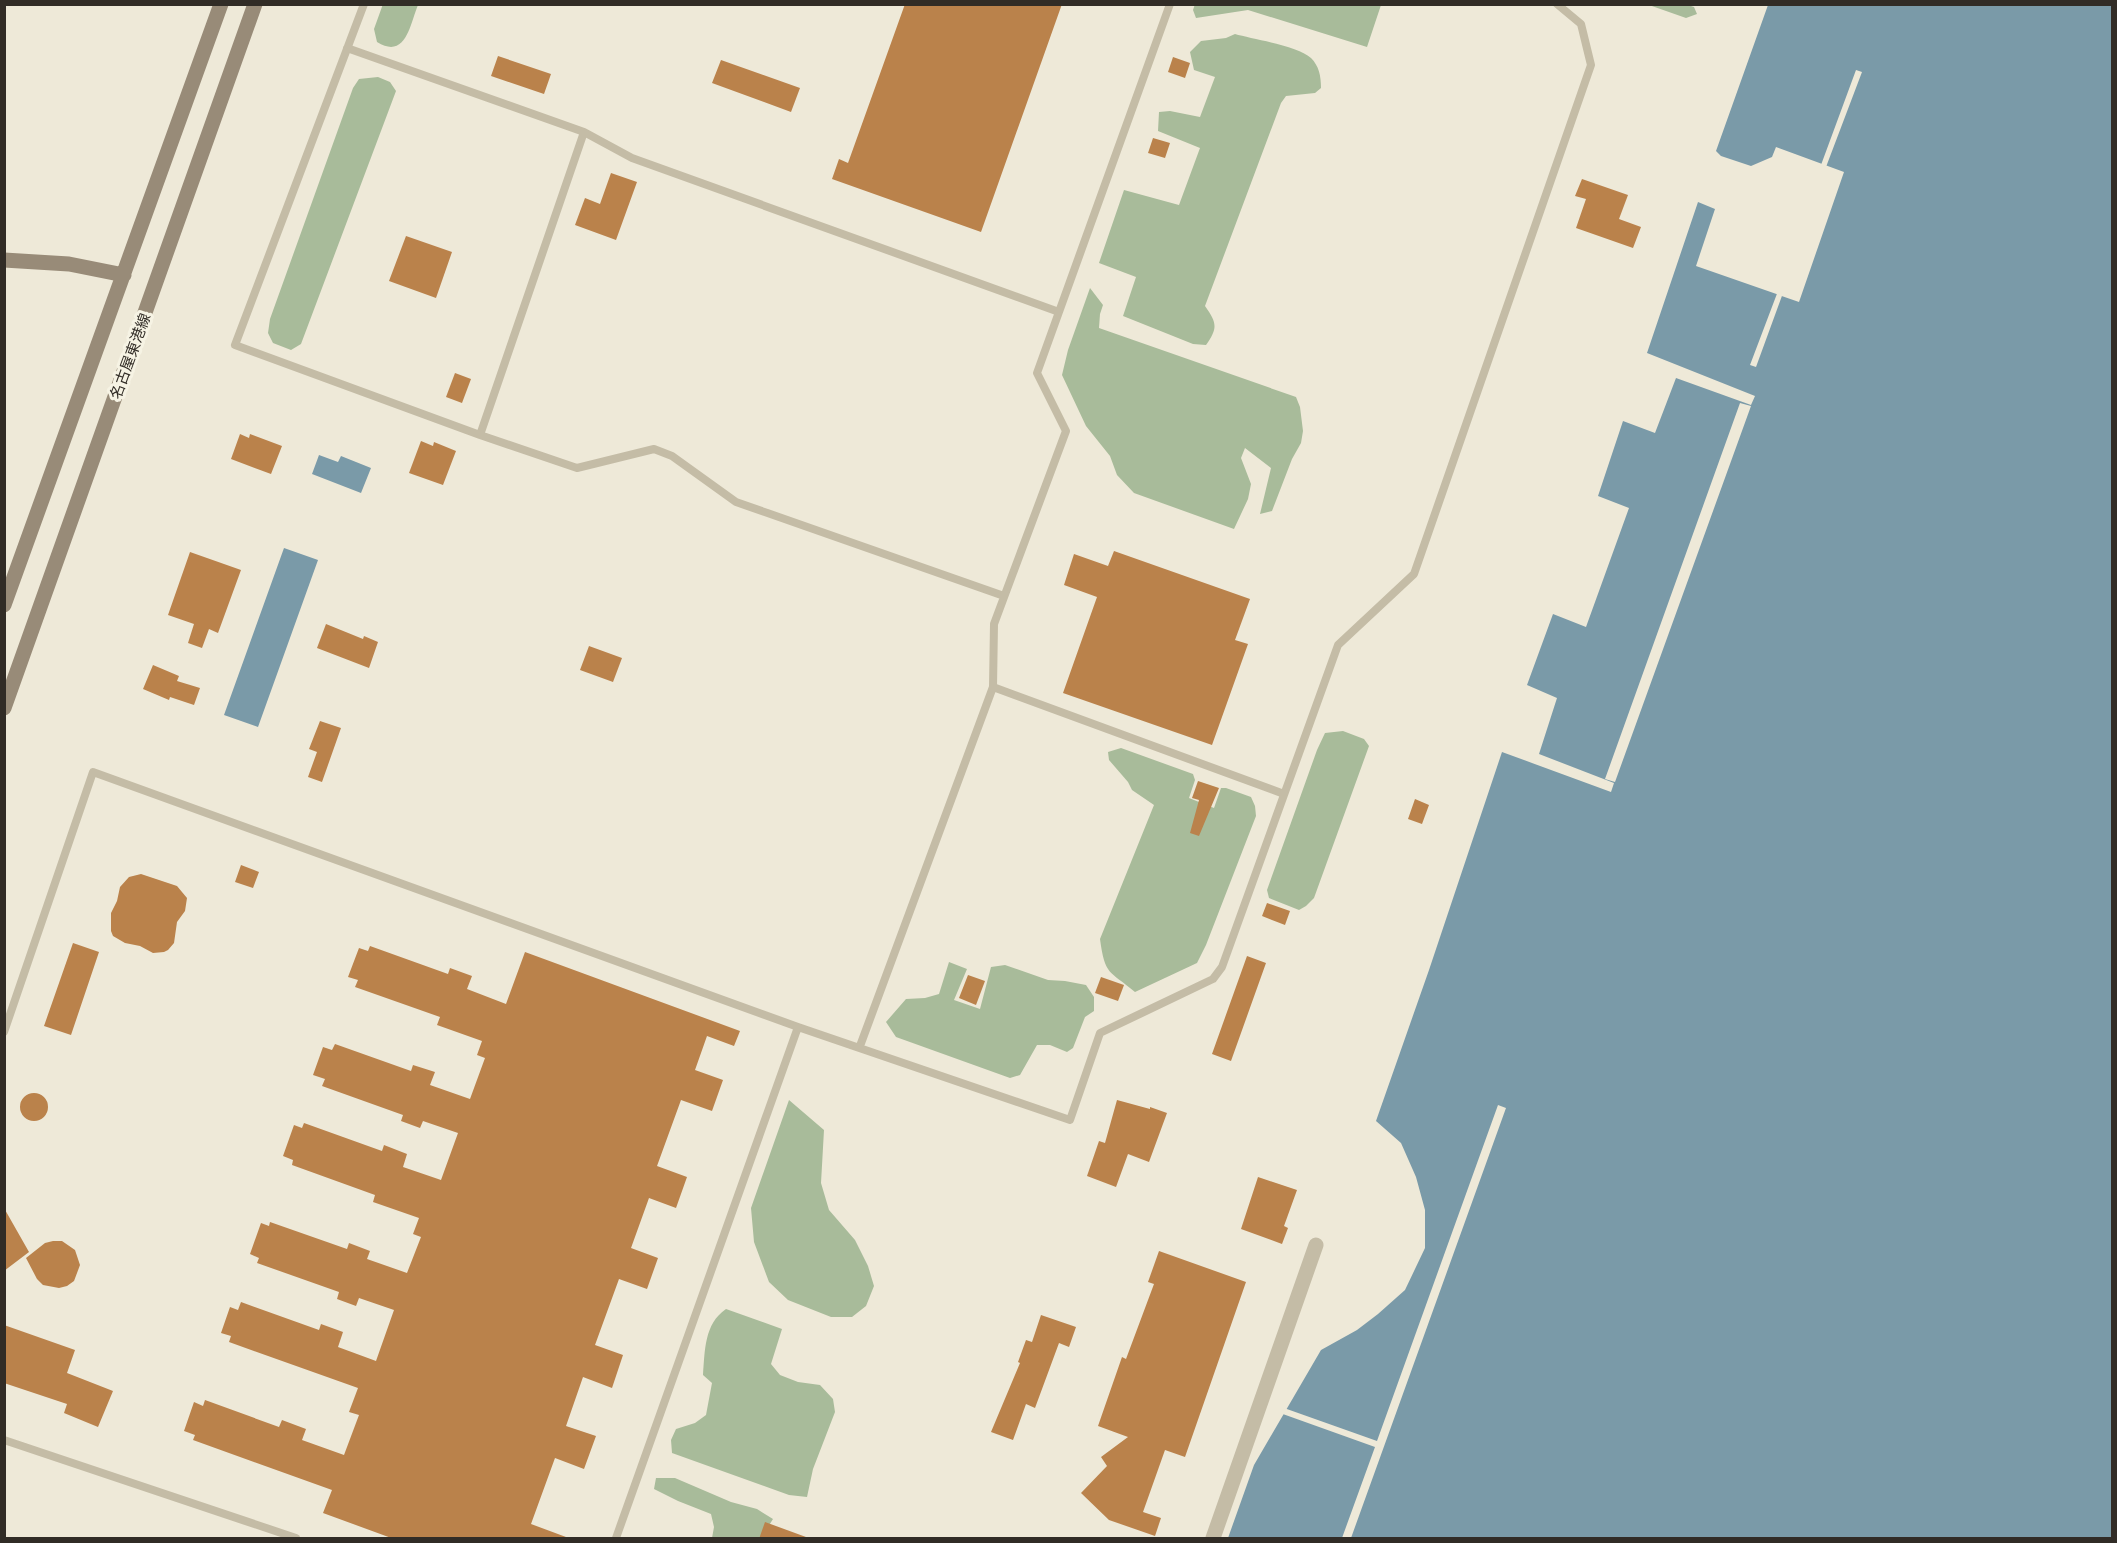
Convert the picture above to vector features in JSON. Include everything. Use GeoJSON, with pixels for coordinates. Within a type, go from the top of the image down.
{"type":"FeatureCollection","features":[{"type":"Feature","properties":{"kind":"main road"},"geometry":{"type":"LineString","coordinates":[[4,605],[220,4]]}},
{"type":"Feature","properties":{"kind":"main road","name":"名古屋東港線"},"geometry":{"type":"LineString","coordinates":[[4,708],[255,4]]}},
{"type":"Feature","properties":{"kind":"main road"},"geometry":{"type":"LineString","coordinates":[[4,260],[69,264],[124,275]]}},
{"type":"Feature","properties":{"kind":"street"},"geometry":{"type":"LineString","coordinates":[[1214,1539],[1316,1245]]}},
{"type":"Feature","properties":{"kind":"lane"},"geometry":{"type":"LineString","coordinates":[[364,4],[235,345],[577,468],[654,450],[672,456],[736,502],[1004,596]]}},
{"type":"Feature","properties":{"kind":"lane"},"geometry":{"type":"LineString","coordinates":[[860,1046],[993,687],[994,624],[1066,431],[1037,373],[1170,4]]}},
{"type":"Feature","properties":{"kind":"lane"},"geometry":{"type":"LineString","coordinates":[[4,1032],[93,772],[798,1026],[1070,1120],[1100,1033],[1213,979],[1222,967],[1338,645],[1414,574],[1591,64],[1581,24],[1557,4]]}},
{"type":"Feature","properties":{"kind":"lane"},"geometry":{"type":"LineString","coordinates":[[347,48],[584,132],[632,158],[1059,312]]}},
{"type":"Feature","properties":{"kind":"lane"},"geometry":{"type":"LineString","coordinates":[[480,435],[584,132]]}},
{"type":"Feature","properties":{"kind":"lane"},"geometry":{"type":"LineString","coordinates":[[993,687],[1284,794]]}},
{"type":"Feature","properties":{"kind":"lane"},"geometry":{"type":"LineString","coordinates":[[616,1539],[798,1026]]}},
{"type":"Feature","properties":{"kind":"lane"},"geometry":{"type":"LineString","coordinates":[[4,1440],[296,1539]]}},
{"type":"Feature","properties":{"kind":"green space"},"geometry":{"type":"Polygon","coordinates":[[[383,4],[418,5],[409,30],[401,43],[395,46],[377,42],[374,29],[383,4]]]}},
{"type":"Feature","properties":{"kind":"green space"},"geometry":{"type":"Polygon","coordinates":[[[1195,4],[1381,5],[1367,47],[1248,10],[1196,18],[1193,10],[1195,4]]]}},
{"type":"Feature","properties":{"kind":"green space"},"geometry":{"type":"Polygon","coordinates":[[[1649,5],[1688,5],[1694,7],[1697,14],[1686,18],[1649,5]]]}},
{"type":"Feature","properties":{"kind":"green space"},"geometry":{"type":"Polygon","coordinates":[[[1235,34],[1286,46],[1305,54],[1314,61],[1318,68],[1321,88],[1315,93],[1286,96],[1281,103],[1205,306],[1214,321],[1213,334],[1206,345],[1193,344],[1123,316],[1136,277],[1099,263],[1124,190],[1179,205],[1200,148],[1158,131],[1159,112],[1170,111],[1200,117],[1215,77],[1194,70],[1190,52],[1201,41],[1226,38],[1235,34]]]}},
{"type":"Feature","properties":{"kind":"green space"},"geometry":{"type":"Polygon","coordinates":[[[378,77],[390,82],[396,91],[301,344],[291,350],[273,343],[268,333],[270,319],[353,88],[359,79],[378,77]]]}},
{"type":"Feature","properties":{"kind":"green space"},"geometry":{"type":"Polygon","coordinates":[[[1090,288],[1103,305],[1099,328],[1296,397],[1300,407],[1303,431],[1301,443],[1292,459],[1272,511],[1260,514],[1271,468],[1245,448],[1241,458],[1251,484],[1248,499],[1234,529],[1134,493],[1117,475],[1110,456],[1086,426],[1062,375],[1068,350],[1090,288]]]}},
{"type":"Feature","properties":{"kind":"green space"},"geometry":{"type":"Polygon","coordinates":[[[1343,731],[1364,739],[1369,746],[1314,898],[1299,910],[1269,898],[1267,890],[1325,733],[1343,731]]]}},
{"type":"Feature","properties":{"kind":"green space"},"geometry":{"type":"Polygon","coordinates":[[[1121,748],[1193,774],[1195,780],[1189,798],[1214,808],[1221,788],[1251,797],[1256,816],[1197,963],[1135,992],[1106,966],[1100,939],[1154,805],[1132,790],[1109,760],[1108,752],[1121,748]]]}},
{"type":"Feature","properties":{"kind":"green space"},"geometry":{"type":"Polygon","coordinates":[[[949,962],[967,969],[954,1000],[980,1009],[991,967],[1005,965],[1048,980],[1086,985],[1094,997],[1094,1011],[1085,1017],[1073,1048],[1067,1052],[1050,1045],[1037,1045],[1020,1075],[1010,1078],[896,1037],[886,1022],[906,999],[925,998],[939,994],[949,962]]]}},
{"type":"Feature","properties":{"kind":"green space"},"geometry":{"type":"Polygon","coordinates":[[[789,1100],[824,1130],[821,1183],[829,1210],[855,1240],[868,1266],[874,1286],[866,1306],[852,1317],[831,1317],[788,1300],[769,1282],[754,1242],[751,1208],[789,1100]]]}},
{"type":"Feature","properties":{"kind":"green space"},"geometry":{"type":"Polygon","coordinates":[[[726,1309],[782,1329],[771,1364],[780,1375],[798,1382],[820,1385],[833,1399],[835,1412],[813,1469],[807,1497],[789,1495],[672,1453],[671,1440],[676,1429],[695,1423],[706,1415],[712,1383],[703,1375],[707,1339],[713,1322],[726,1309]]]}},
{"type":"Feature","properties":{"kind":"green space"},"geometry":{"type":"Polygon","coordinates":[[[656,1478],[675,1478],[731,1502],[757,1509],[773,1519],[761,1538],[712,1538],[714,1527],[711,1514],[654,1489],[656,1478]]]}},
{"type":"Feature","properties":{"kind":"water"},"geometry":{"type":"Polygon","coordinates":[[[1768,5],[2112,5],[2112,1538],[1228,1538],[1254,1465],[1321,1350],[1357,1330],[1405,1290],[1425,1248],[1425,1210],[1416,1177],[1401,1143],[1376,1121],[1502,752],[1611,792],[1614,783],[1539,754],[1557,698],[1527,685],[1553,614],[1586,627],[1629,508],[1598,496],[1623,421],[1655,433],[1676,378],[1751,405],[1755,396],[1647,353],[1698,202],[1715,209],[1696,266],[1799,302],[1844,172],[1776,147],[1772,157],[1751,166],[1721,156],[1716,151],[1768,5]]]}},
{"type":"Feature","properties":{"kind":"water"},"geometry":{"type":"Polygon","coordinates":[[[319,455],[338,462],[341,456],[371,468],[361,493],[312,474],[319,455]]]}},
{"type":"Feature","properties":{"kind":"water"},"geometry":{"type":"Polygon","coordinates":[[[284,548],[318,560],[258,727],[224,715],[284,548]]]}},
{"type":"Feature","properties":{"kind":"pier"},"geometry":{"type":"Polygon","coordinates":[[[1856,70],[1862,72],[1826,167],[1821,165],[1856,70]]]}},
{"type":"Feature","properties":{"kind":"pier"},"geometry":{"type":"Polygon","coordinates":[[[1778,291],[1783,293],[1756,367],[1750,365],[1778,291]]]}},
{"type":"Feature","properties":{"kind":"pier"},"geometry":{"type":"Polygon","coordinates":[[[1740,403],[1751,406],[1615,782],[1605,779],[1740,403]]]}},
{"type":"Feature","properties":{"kind":"pier"},"geometry":{"type":"Polygon","coordinates":[[[1498,1105],[1506,1108],[1351,1538],[1342,1538],[1375,1447],[1280,1413],[1284,1408],[1377,1441],[1498,1105]]]}},
{"type":"Feature","properties":{"kind":"building"},"geometry":{"type":"Polygon","coordinates":[[[905,4],[1062,4],[981,232],[832,179],[839,159],[848,163],[905,4]]]}},
{"type":"Feature","properties":{"kind":"building"},"geometry":{"type":"Polygon","coordinates":[[[498,56],[551,74],[544,94],[491,76],[498,56]]]}},
{"type":"Feature","properties":{"kind":"building"},"geometry":{"type":"Polygon","coordinates":[[[1173,57],[1190,63],[1185,78],[1168,72],[1173,57]]]}},
{"type":"Feature","properties":{"kind":"building"},"geometry":{"type":"Polygon","coordinates":[[[721,60],[800,88],[791,112],[712,83],[721,60]]]}},
{"type":"Feature","properties":{"kind":"building"},"geometry":{"type":"Polygon","coordinates":[[[1153,138],[1170,143],[1165,158],[1148,153],[1153,138]]]}},
{"type":"Feature","properties":{"kind":"building"},"geometry":{"type":"Polygon","coordinates":[[[611,173],[637,182],[616,240],[575,225],[585,198],[600,204],[611,173]]]}},
{"type":"Feature","properties":{"kind":"building"},"geometry":{"type":"Polygon","coordinates":[[[1582,179],[1628,195],[1619,219],[1641,227],[1633,248],[1576,228],[1586,199],[1575,196],[1582,179]]]}},
{"type":"Feature","properties":{"kind":"building"},"geometry":{"type":"Polygon","coordinates":[[[406,236],[452,252],[436,298],[389,281],[406,236]]]}},
{"type":"Feature","properties":{"kind":"building"},"geometry":{"type":"Polygon","coordinates":[[[455,373],[471,379],[462,403],[446,397],[455,373]]]}},
{"type":"Feature","properties":{"kind":"building"},"geometry":{"type":"Polygon","coordinates":[[[240,434],[249,438],[250,434],[282,446],[271,474],[231,459],[240,434]]]}},
{"type":"Feature","properties":{"kind":"building"},"geometry":{"type":"Polygon","coordinates":[[[421,441],[433,446],[434,442],[456,451],[443,485],[409,473],[421,441]]]}},
{"type":"Feature","properties":{"kind":"building"},"geometry":{"type":"Polygon","coordinates":[[[1114,551],[1250,599],[1235,640],[1248,644],[1212,745],[1063,693],[1097,597],[1064,585],[1074,554],[1108,566],[1114,551]]]}},
{"type":"Feature","properties":{"kind":"building"},"geometry":{"type":"Polygon","coordinates":[[[190,552],[241,570],[218,633],[209,629],[202,648],[188,643],[194,624],[168,615],[190,552]]]}},
{"type":"Feature","properties":{"kind":"building"},"geometry":{"type":"Polygon","coordinates":[[[326,624],[363,639],[364,636],[378,642],[369,668],[317,648],[326,624]]]}},
{"type":"Feature","properties":{"kind":"building"},"geometry":{"type":"Polygon","coordinates":[[[589,646],[622,658],[613,682],[580,670],[589,646]]]}},
{"type":"Feature","properties":{"kind":"building"},"geometry":{"type":"Polygon","coordinates":[[[153,665],[179,676],[177,681],[200,688],[194,705],[170,697],[169,700],[143,689],[153,665]]]}},
{"type":"Feature","properties":{"kind":"building"},"geometry":{"type":"Polygon","coordinates":[[[320,721],[341,728],[322,782],[308,777],[317,752],[309,749],[320,721]]]}},
{"type":"Feature","properties":{"kind":"building"},"geometry":{"type":"Polygon","coordinates":[[[1198,781],[1219,788],[1199,836],[1190,833],[1199,800],[1192,798],[1198,781]]]}},
{"type":"Feature","properties":{"kind":"building"},"geometry":{"type":"Polygon","coordinates":[[[1415,799],[1429,805],[1422,824],[1408,819],[1415,799]]]}},
{"type":"Feature","properties":{"kind":"building"},"geometry":{"type":"Polygon","coordinates":[[[241,865],[259,872],[253,888],[235,882],[241,865]]]}},
{"type":"Feature","properties":{"kind":"building"},"geometry":{"type":"Polygon","coordinates":[[[141,874],[177,886],[187,898],[185,911],[177,922],[174,943],[164,952],[153,953],[140,946],[125,943],[113,936],[111,931],[111,913],[120,887],[129,877],[141,874]]]}},
{"type":"Feature","properties":{"kind":"building"},"geometry":{"type":"Polygon","coordinates":[[[1267,903],[1290,911],[1285,925],[1262,916],[1267,903]]]}},
{"type":"Feature","properties":{"kind":"building"},"geometry":{"type":"Polygon","coordinates":[[[73,943],[99,952],[71,1035],[44,1026],[73,943]]]}},
{"type":"Feature","properties":{"kind":"building"},"geometry":{"type":"Polygon","coordinates":[[[370,946],[448,974],[450,968],[472,976],[467,989],[506,1004],[525,952],[740,1031],[734,1046],[707,1036],[695,1070],[723,1080],[712,1111],[681,1100],[657,1166],[687,1177],[676,1208],[649,1198],[631,1248],[658,1258],[647,1289],[619,1279],[595,1345],[623,1355],[612,1388],[583,1377],[566,1426],[596,1436],[584,1469],[555,1458],[531,1524],[566,1537],[566,1539],[394,1539],[323,1513],[332,1490],[193,1440],[195,1435],[184,1431],[194,1402],[203,1406],[205,1400],[279,1427],[282,1420],[306,1429],[302,1440],[344,1455],[359,1415],[349,1412],[358,1388],[229,1342],[231,1336],[221,1333],[230,1307],[238,1310],[241,1302],[319,1330],[321,1324],[343,1332],[338,1347],[376,1361],[394,1310],[359,1298],[356,1306],[337,1299],[339,1292],[257,1263],[259,1258],[250,1254],[261,1223],[269,1226],[270,1222],[347,1249],[349,1243],[370,1251],[367,1259],[407,1273],[421,1237],[413,1234],[419,1218],[373,1202],[375,1195],[292,1165],[293,1160],[283,1156],[294,1125],[302,1128],[304,1123],[382,1151],[384,1145],[407,1154],[403,1167],[441,1180],[458,1133],[423,1121],[420,1128],[401,1121],[403,1115],[322,1086],[325,1079],[313,1075],[323,1047],[332,1050],[335,1044],[411,1071],[413,1065],[435,1072],[430,1085],[470,1099],[485,1058],[477,1055],[482,1041],[437,1025],[440,1017],[355,987],[358,980],[348,977],[359,948],[368,951],[370,946]]]}},
{"type":"Feature","properties":{"kind":"building"},"geometry":{"type":"Polygon","coordinates":[[[1247,956],[1266,963],[1231,1061],[1212,1054],[1247,956]]]}},
{"type":"Feature","properties":{"kind":"building"},"geometry":{"type":"Polygon","coordinates":[[[968,975],[985,981],[976,1005],[959,998],[968,975]]]}},
{"type":"Feature","properties":{"kind":"building"},"geometry":{"type":"Polygon","coordinates":[[[1101,977],[1124,985],[1118,1001],[1095,993],[1101,977]]]}},
{"type":"Feature","properties":{"kind":"building"},"geometry":{"type":"Polygon","coordinates":[[[34,1093],[44,1097],[48,1107],[44,1117],[34,1121],[24,1117],[20,1107],[24,1097],[34,1093]]]}},
{"type":"Feature","properties":{"kind":"building"},"geometry":{"type":"Polygon","coordinates":[[[1117,1100],[1167,1113],[1149,1162],[1128,1154],[1116,1187],[1087,1176],[1099,1141],[1105,1143],[1117,1100]]]}},
{"type":"Feature","properties":{"kind":"building"},"geometry":{"type":"Polygon","coordinates":[[[1258,1177],[1297,1190],[1284,1226],[1288,1228],[1282,1244],[1241,1229],[1258,1177]]]}},
{"type":"Feature","properties":{"kind":"building"},"geometry":{"type":"Polygon","coordinates":[[[4,1208],[29,1252],[4,1271],[4,1208]]]}},
{"type":"Feature","properties":{"kind":"building"},"geometry":{"type":"Polygon","coordinates":[[[62,1241],[75,1250],[80,1265],[74,1281],[59,1288],[43,1285],[37,1279],[26,1258],[45,1243],[62,1241]]]}},
{"type":"Feature","properties":{"kind":"building"},"geometry":{"type":"Polygon","coordinates":[[[1159,1251],[1246,1282],[1185,1457],[1165,1450],[1143,1512],[1161,1518],[1155,1536],[1109,1520],[1081,1493],[1107,1466],[1101,1457],[1128,1437],[1098,1426],[1122,1357],[1126,1359],[1154,1284],[1148,1282],[1159,1251]]]}},
{"type":"Feature","properties":{"kind":"building"},"geometry":{"type":"Polygon","coordinates":[[[1041,1315],[1076,1327],[1069,1347],[1059,1343],[1035,1408],[1026,1404],[1013,1440],[991,1432],[1020,1363],[1018,1362],[1026,1340],[1032,1342],[1041,1315]]]}},
{"type":"Feature","properties":{"kind":"building"},"geometry":{"type":"Polygon","coordinates":[[[4,1325],[75,1350],[67,1373],[113,1391],[98,1427],[64,1413],[67,1404],[4,1383],[4,1325]]]}},
{"type":"Feature","properties":{"kind":"building"},"geometry":{"type":"Polygon","coordinates":[[[765,1522],[806,1537],[806,1539],[759,1539],[765,1522]]]}}]}
